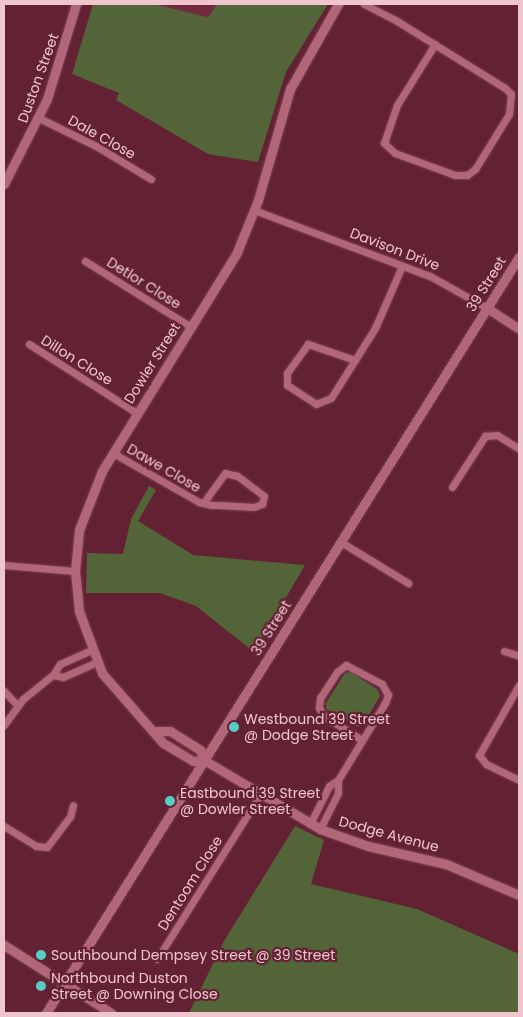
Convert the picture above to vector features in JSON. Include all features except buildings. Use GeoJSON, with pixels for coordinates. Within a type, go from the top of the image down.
{"type":"FeatureCollection","features":[{"type":"Feature","properties":{"kind":"street","name":"Duston Street"},"geometry":{"type":"LineString","coordinates":[[4,184],[39,118],[62,59],[76,4]]}},
{"type":"Feature","properties":{"kind":"street","name":"Dowler Street"},"geometry":{"type":"LineString","coordinates":[[156,731],[170,731],[200,750],[204,760],[193,761],[163,743],[156,731],[127,706],[97,662],[79,612],[75,571],[84,513],[113,453],[237,252],[254,210],[290,89],[338,4]]}},
{"type":"Feature","properties":{"kind":"street"},"geometry":{"type":"LineString","coordinates":[[364,4],[435,44],[505,88],[513,98],[510,114],[475,169],[467,175],[454,175],[395,153],[384,143],[397,105],[435,44]]}},
{"type":"Feature","properties":{"kind":"street","name":"Dale Close"},"geometry":{"type":"LineString","coordinates":[[39,118],[91,143],[151,179]]}},
{"type":"Feature","properties":{"kind":"street","name":"Davison Drive"},"geometry":{"type":"LineString","coordinates":[[254,210],[438,280],[519,329]]}},
{"type":"Feature","properties":{"kind":"street","name":"39 Street"},"geometry":{"type":"LineString","coordinates":[[46,1013],[519,257]]}},
{"type":"Feature","properties":{"kind":"street","name":"Detlor Close"},"geometry":{"type":"LineString","coordinates":[[85,261],[191,327]]}},
{"type":"Feature","properties":{"kind":"street"},"geometry":{"type":"LineString","coordinates":[[355,360],[308,344],[287,373],[287,384],[321,404],[331,398],[355,360],[381,316],[402,266]]}},
{"type":"Feature","properties":{"kind":"street","name":"Dillon Close"},"geometry":{"type":"LineString","coordinates":[[29,344],[138,413]]}},
{"type":"Feature","properties":{"kind":"street"},"geometry":{"type":"LineString","coordinates":[[452,487],[485,436],[497,435],[519,449]]}},
{"type":"Feature","properties":{"kind":"street","name":"Dawe Close"},"geometry":{"type":"LineString","coordinates":[[113,453],[184,497],[203,503],[254,507],[262,504],[264,496],[237,476],[225,473],[203,503]]}},
{"type":"Feature","properties":{"kind":"street"},"geometry":{"type":"LineString","coordinates":[[341,542],[408,583]]}},
{"type":"Feature","properties":{"kind":"street"},"geometry":{"type":"LineString","coordinates":[[4,566],[75,571]]}},
{"type":"Feature","properties":{"kind":"street"},"geometry":{"type":"LineString","coordinates":[[4,725],[17,705],[53,675],[60,664],[92,650]]}},
{"type":"Feature","properties":{"kind":"street"},"geometry":{"type":"LineString","coordinates":[[504,651],[519,656]]}},
{"type":"Feature","properties":{"kind":"street"},"geometry":{"type":"LineString","coordinates":[[53,675],[63,677],[97,662]]}},
{"type":"Feature","properties":{"kind":"street"},"geometry":{"type":"LineString","coordinates":[[310,824],[329,786],[338,780],[385,704],[387,690],[382,684],[346,665],[337,672],[320,698],[319,708],[324,716],[362,740]]}},
{"type":"Feature","properties":{"kind":"street"},"geometry":{"type":"LineString","coordinates":[[519,685],[479,755],[486,764],[519,780]]}},
{"type":"Feature","properties":{"kind":"street"},"geometry":{"type":"LineString","coordinates":[[4,691],[17,705]]}},
{"type":"Feature","properties":{"kind":"street","name":"Dodge Avenue"},"geometry":{"type":"LineString","coordinates":[[204,760],[320,829],[368,846],[446,864],[519,895]]}},
{"type":"Feature","properties":{"kind":"street"},"geometry":{"type":"LineString","coordinates":[[320,829],[338,792],[338,780]]}},
{"type":"Feature","properties":{"kind":"street","name":"Dentoom Close"},"geometry":{"type":"LineString","coordinates":[[157,959],[260,795]]}},
{"type":"Feature","properties":{"kind":"street"},"geometry":{"type":"LineString","coordinates":[[4,826],[36,846],[48,847],[70,817],[72,805]]}},
{"type":"Feature","properties":{"kind":"street"},"geometry":{"type":"LineString","coordinates":[[4,945],[111,1013]]}},
{"type":"Feature","properties":{"kind":"shaded area"},"geometry":{"type":"Polygon","coordinates":[[[154,4],[217,4],[208,17],[154,4]]]}},
{"type":"Feature","properties":{"kind":"green space"},"geometry":{"type":"Polygon","coordinates":[[[93,4],[154,4],[208,17],[217,4],[328,4],[286,72],[258,162],[208,154],[116,100],[119,93],[72,74],[93,4]]]}},
{"type":"Feature","properties":{"kind":"green space"},"geometry":{"type":"Polygon","coordinates":[[[149,486],[156,490],[138,521],[193,555],[305,565],[254,652],[196,606],[160,593],[86,593],[87,553],[123,554],[131,519],[149,486]]]}},
{"type":"Feature","properties":{"kind":"green space"},"geometry":{"type":"Polygon","coordinates":[[[351,672],[378,690],[380,696],[363,725],[357,727],[326,709],[326,703],[345,673],[351,672]]]}},
{"type":"Feature","properties":{"kind":"green space"},"geometry":{"type":"Polygon","coordinates":[[[295,826],[324,840],[311,884],[417,909],[519,954],[519,1013],[189,1013],[224,941],[295,826]]]}},
{"type":"Feature","properties":{"kind":"place","name":"Westbound 39 Street @ Dodge Street"},"geometry":{"type":"Point","coordinates":[234,727]}},
{"type":"Feature","properties":{"kind":"place","name":"Eastbound 39 Street @ Dowler Street"},"geometry":{"type":"Point","coordinates":[170,801]}},
{"type":"Feature","properties":{"kind":"place","name":"Southbound Dempsey Street @ 39 Street"},"geometry":{"type":"Point","coordinates":[41,955]}},
{"type":"Feature","properties":{"kind":"place","name":"Northbound Duston Street @ Downing Close"},"geometry":{"type":"Point","coordinates":[41,986]}}]}
